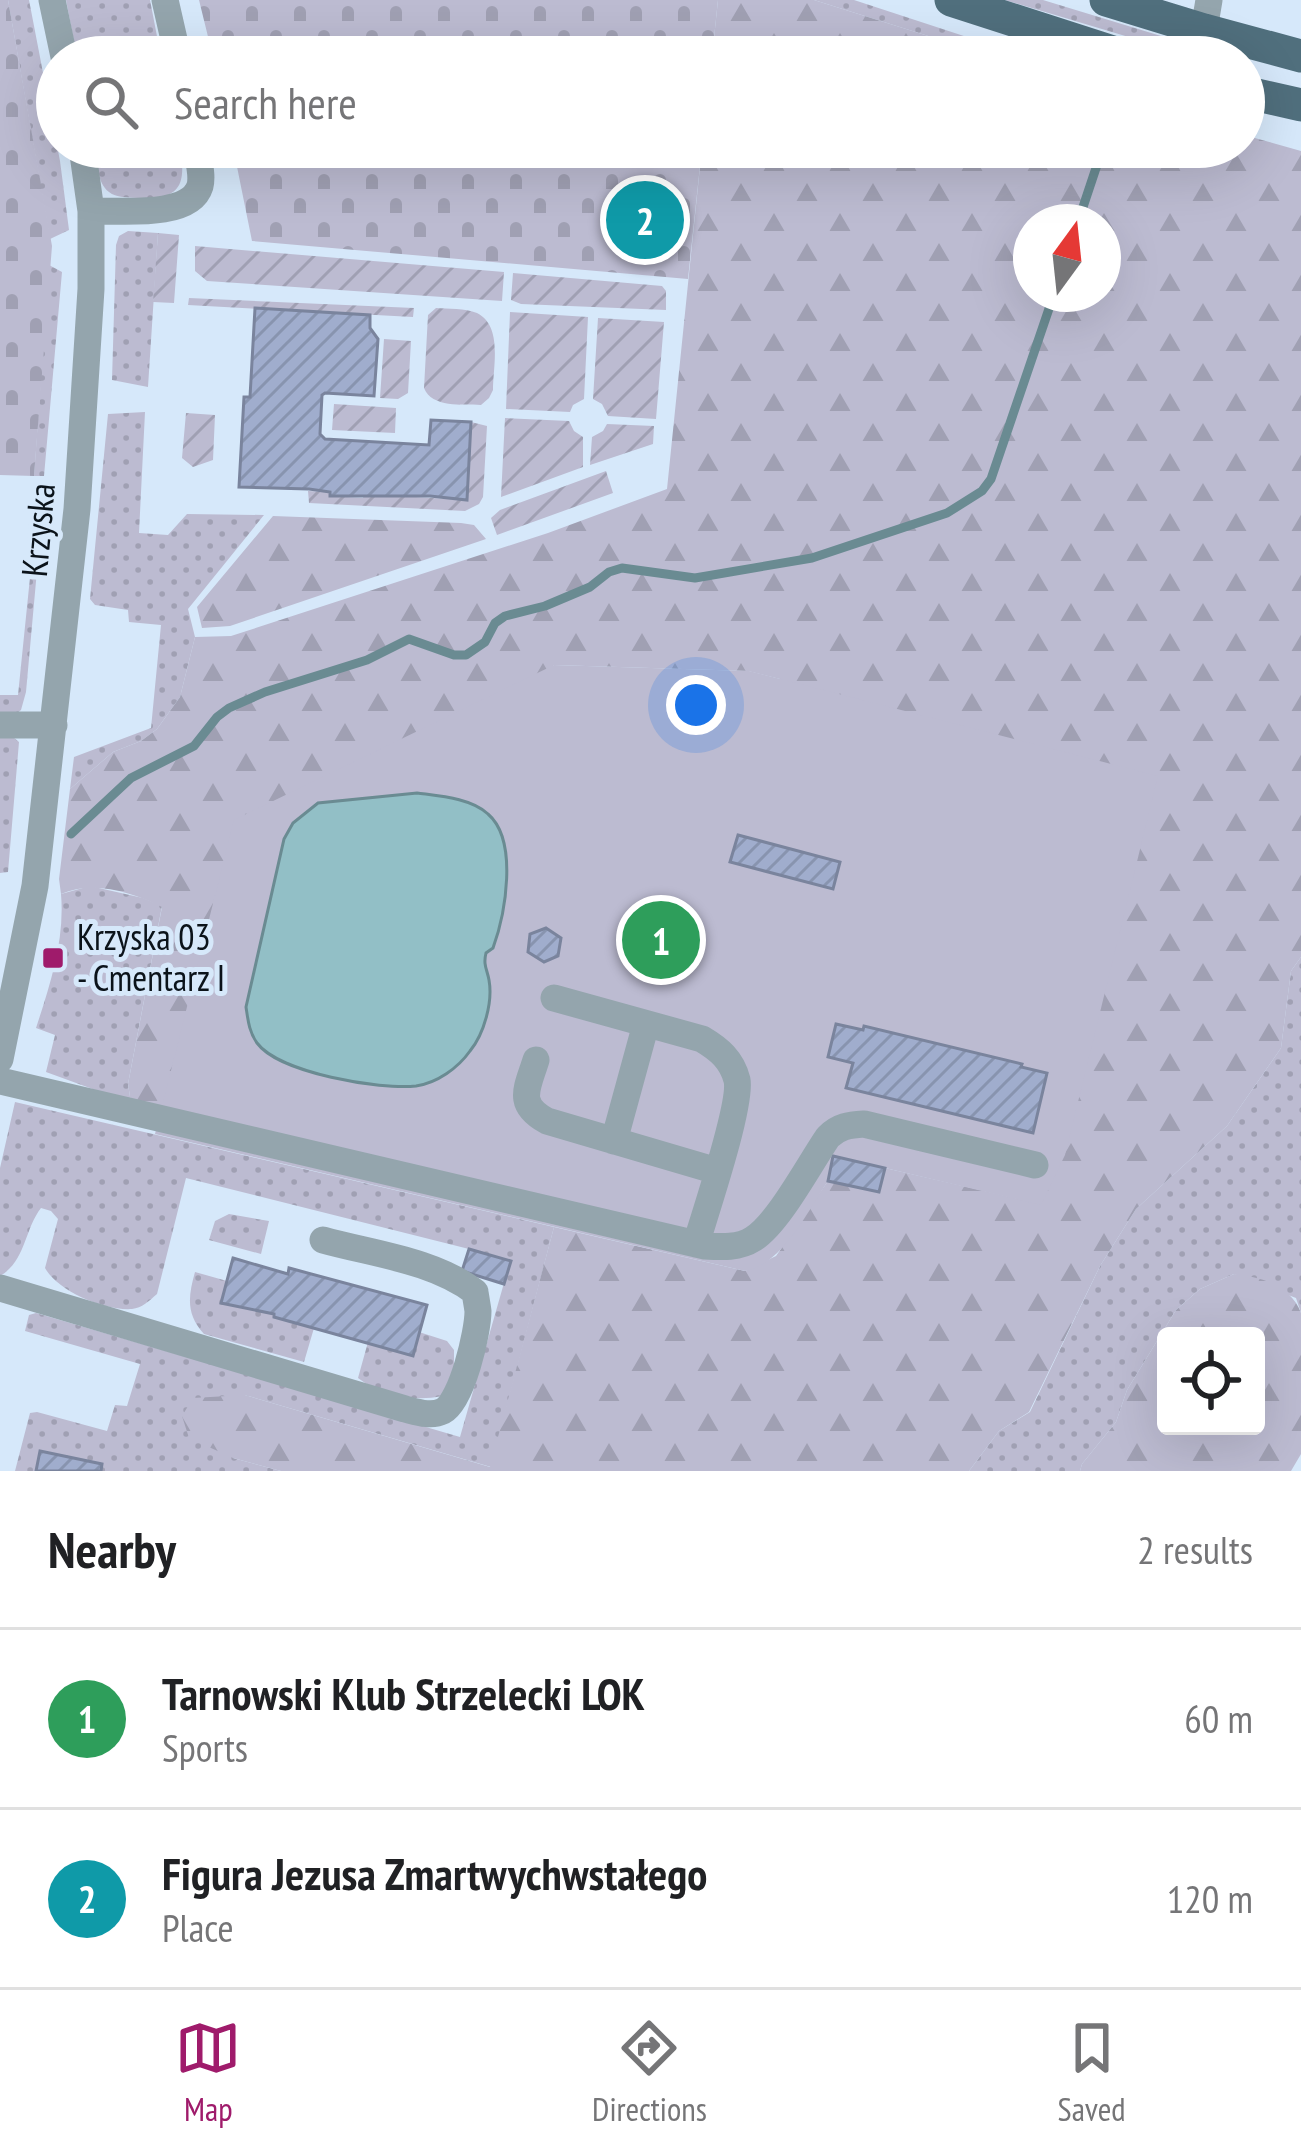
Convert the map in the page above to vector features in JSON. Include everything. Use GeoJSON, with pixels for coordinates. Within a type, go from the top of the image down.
{"type":"FeatureCollection","features":[{"type":"Feature","properties":{"kind":"main road"},"geometry":{"type":"LineString","coordinates":[[951,0],[1063,36]]}},
{"type":"Feature","properties":{"kind":"main road"},"geometry":{"type":"LineString","coordinates":[[1106,0],[1206,29]]}},
{"type":"Feature","properties":{"kind":"main road"},"geometry":{"type":"LineString","coordinates":[[1265,46],[1301,56]]}},
{"type":"Feature","properties":{"kind":"main road"},"geometry":{"type":"LineString","coordinates":[[1265,97],[1301,105]]}},
{"type":"Feature","properties":{"kind":"street"},"geometry":{"type":"LineString","coordinates":[[52,0],[60,36]]}},
{"type":"Feature","properties":{"kind":"street"},"geometry":{"type":"LineString","coordinates":[[165,0],[173,36]]}},
{"type":"Feature","properties":{"kind":"street","name":"Krzyska"},"geometry":{"type":"LineString","coordinates":[[0,1059],[35,886],[78,499],[92,289],[85,168]]}},
{"type":"Feature","properties":{"kind":"street"},"geometry":{"type":"LineString","coordinates":[[91,211],[183,205],[200,188],[200,168]]}},
{"type":"Feature","properties":{"kind":"street"},"geometry":{"type":"LineString","coordinates":[[0,725],[54,725]]}},
{"type":"Feature","properties":{"kind":"street"},"geometry":{"type":"LineString","coordinates":[[554,998],[701,1040],[731,1064],[738,1093],[696,1244]]}},
{"type":"Feature","properties":{"kind":"street"},"geometry":{"type":"LineString","coordinates":[[614,1141],[646,1024]]}},
{"type":"Feature","properties":{"kind":"street"},"geometry":{"type":"LineString","coordinates":[[536,1060],[526,1094],[529,1109],[548,1121],[716,1171]]}},
{"type":"Feature","properties":{"kind":"street"},"geometry":{"type":"LineString","coordinates":[[0,1081],[696,1244],[734,1246],[753,1239],[771,1224],[828,1137],[848,1124],[1035,1165]]}},
{"type":"Feature","properties":{"kind":"street"},"geometry":{"type":"LineString","coordinates":[[0,1288],[405,1409],[430,1414],[443,1411],[452,1403],[465,1373],[478,1311],[475,1292],[432,1269],[322,1240]]}},
{"type":"Feature","properties":{"kind":"green space"},"geometry":{"type":"Polygon","coordinates":[[[0,0],[8,0],[52,246],[34,476],[0,475],[0,0]]]}},
{"type":"Feature","properties":{"kind":"green space"},"geometry":{"type":"Polygon","coordinates":[[[8,0],[29,0],[36,36],[36,159],[8,0]]]}},
{"type":"Feature","properties":{"kind":"green space"},"geometry":{"type":"Polygon","coordinates":[[[66,0],[150,0],[157,36],[73,36],[66,0]]]}},
{"type":"Feature","properties":{"kind":"green space"},"geometry":{"type":"Polygon","coordinates":[[[199,0],[718,0],[714,36],[208,36],[199,0]]]}},
{"type":"Feature","properties":{"kind":"green space"},"geometry":{"type":"Polygon","coordinates":[[[718,0],[814,0],[928,36],[714,36],[718,0]]]}},
{"type":"Feature","properties":{"kind":"green space"},"geometry":{"type":"Polygon","coordinates":[[[814,0],[854,0],[964,36],[928,36],[814,0]]]}},
{"type":"Feature","properties":{"kind":"green space"},"geometry":{"type":"Polygon","coordinates":[[[1005,0],[1043,0],[1161,36],[1125,36],[1005,0]]]}},
{"type":"Feature","properties":{"kind":"green space"},"geometry":{"type":"Polygon","coordinates":[[[1265,141],[1301,151],[1301,957],[1291,971],[1281,1048],[1227,1126],[1136,1209],[1100,1266],[1029,1412],[999,1431],[969,1471],[281,1471],[233,1458],[189,1438],[182,1416],[193,1398],[245,1395],[490,1467],[554,1227],[745,1271],[776,1256],[828,1181],[885,1168],[1041,1204],[780,679],[748,671],[554,665],[160,1112],[131,1103],[128,1084],[162,907],[112,890],[86,888],[61,894],[70,789],[113,752],[157,729],[180,697],[195,637],[231,636],[548,533],[667,489],[700,168],[1265,168],[1265,141]]]}},
{"type":"Feature","properties":{"kind":"green space"},"geometry":{"type":"Polygon","coordinates":[[[38,168],[61,168],[69,230],[50,239],[38,168]]]}},
{"type":"Feature","properties":{"kind":"green space"},"geometry":{"type":"Polygon","coordinates":[[[182,168],[182,172],[171,193],[137,198],[109,192],[98,171],[182,168]]]}},
{"type":"Feature","properties":{"kind":"green space"},"geometry":{"type":"Polygon","coordinates":[[[237,168],[700,168],[688,279],[252,241],[237,168]]]}},
{"type":"Feature","properties":{"kind":"green space"},"geometry":{"type":"Polygon","coordinates":[[[128,231],[158,233],[148,387],[112,380],[116,245],[128,231]]]}},
{"type":"Feature","properties":{"kind":"green space"},"geometry":{"type":"Polygon","coordinates":[[[158,233],[179,235],[174,303],[153,302],[158,233]]]}},
{"type":"Feature","properties":{"kind":"green space"},"geometry":{"type":"Polygon","coordinates":[[[195,246],[504,272],[502,301],[207,281],[195,271],[195,246]]]}},
{"type":"Feature","properties":{"kind":"green space"},"geometry":{"type":"Polygon","coordinates":[[[49,265],[62,272],[44,476],[34,476],[49,265]]]}},
{"type":"Feature","properties":{"kind":"green space"},"geometry":{"type":"Polygon","coordinates":[[[513,273],[662,286],[666,310],[521,304],[511,300],[513,273]]]}},
{"type":"Feature","properties":{"kind":"green space"},"geometry":{"type":"Polygon","coordinates":[[[189,298],[414,308],[413,317],[188,305],[189,298]]]}},
{"type":"Feature","properties":{"kind":"green space"},"geometry":{"type":"Polygon","coordinates":[[[436,308],[477,313],[490,327],[495,347],[493,390],[481,405],[441,402],[424,388],[428,315],[436,308]]]}},
{"type":"Feature","properties":{"kind":"green space"},"geometry":{"type":"Polygon","coordinates":[[[510,312],[588,317],[584,399],[570,412],[506,409],[510,312]]]}},
{"type":"Feature","properties":{"kind":"green space"},"geometry":{"type":"Polygon","coordinates":[[[598,318],[664,322],[656,419],[608,416],[593,399],[598,318]]]}},
{"type":"Feature","properties":{"kind":"green space"},"geometry":{"type":"Polygon","coordinates":[[[384,339],[411,341],[408,393],[398,399],[380,398],[384,339]]]}},
{"type":"Feature","properties":{"kind":"green space"},"geometry":{"type":"Polygon","coordinates":[[[334,404],[396,408],[395,433],[332,430],[334,404]]]}},
{"type":"Feature","properties":{"kind":"green space"},"geometry":{"type":"Polygon","coordinates":[[[145,412],[139,533],[168,535],[187,514],[264,515],[188,609],[195,637],[180,697],[157,729],[113,752],[70,789],[74,757],[151,728],[161,625],[129,622],[128,610],[95,605],[90,599],[108,414],[145,412]]]}},
{"type":"Feature","properties":{"kind":"green space"},"geometry":{"type":"Polygon","coordinates":[[[186,413],[215,415],[213,460],[193,467],[182,458],[186,413]]]}},
{"type":"Feature","properties":{"kind":"green space"},"geometry":{"type":"Polygon","coordinates":[[[505,418],[569,421],[583,437],[583,467],[501,497],[505,418]]]}},
{"type":"Feature","properties":{"kind":"green space"},"geometry":{"type":"Polygon","coordinates":[[[471,422],[487,426],[483,497],[465,511],[309,503],[308,491],[363,498],[364,494],[467,500],[471,422]]]}},
{"type":"Feature","properties":{"kind":"green space"},"geometry":{"type":"Polygon","coordinates":[[[607,424],[654,426],[653,444],[590,465],[592,437],[607,424]]]}},
{"type":"Feature","properties":{"kind":"green space"},"geometry":{"type":"Polygon","coordinates":[[[606,471],[613,493],[497,535],[491,518],[500,510],[606,471]]]}},
{"type":"Feature","properties":{"kind":"green space"},"geometry":{"type":"Polygon","coordinates":[[[43,504],[26,692],[21,710],[0,717],[0,695],[18,695],[37,509],[43,504]]]}},
{"type":"Feature","properties":{"kind":"green space"},"geometry":{"type":"Polygon","coordinates":[[[273,516],[461,523],[474,525],[486,539],[230,626],[202,628],[197,607],[273,516]]]}},
{"type":"Feature","properties":{"kind":"green space"},"geometry":{"type":"Polygon","coordinates":[[[554,665],[749,671],[1158,776],[1065,1155],[1041,1205],[885,1168],[879,1192],[828,1181],[782,1248],[745,1271],[155,1134],[234,820],[554,665]]]}},
{"type":"Feature","properties":{"kind":"green space"},"geometry":{"type":"Polygon","coordinates":[[[0,734],[19,742],[8,872],[0,873],[0,734]]]}},
{"type":"Feature","properties":{"kind":"green space"},"geometry":{"type":"Polygon","coordinates":[[[90,886],[162,906],[128,1084],[131,1103],[46,1072],[55,1035],[36,1028],[59,945],[61,894],[90,886]]]}},
{"type":"Feature","properties":{"kind":"green space"},"geometry":{"type":"Polygon","coordinates":[[[1301,957],[1301,1313],[1296,1298],[1234,1274],[1200,1289],[1176,1310],[1166,1327],[1157,1327],[1157,1341],[1127,1390],[1116,1422],[1080,1471],[969,1471],[999,1431],[1030,1412],[1100,1266],[1136,1209],[1227,1126],[1281,1048],[1291,971],[1301,957]]]}},
{"type":"Feature","properties":{"kind":"green space"},"geometry":{"type":"Polygon","coordinates":[[[15,1102],[554,1227],[491,1467],[245,1395],[233,1458],[281,1471],[101,1471],[101,1464],[41,1451],[36,1471],[15,1471],[30,1413],[107,1431],[115,1405],[127,1406],[140,1364],[25,1331],[29,1315],[36,1313],[460,1437],[510,1262],[186,1178],[157,1294],[142,1306],[121,1309],[96,1303],[51,1276],[45,1268],[58,1219],[41,1208],[20,1254],[0,1276],[0,1168],[15,1102]]]}},
{"type":"Feature","properties":{"kind":"green space"},"geometry":{"type":"Polygon","coordinates":[[[229,1214],[269,1221],[261,1254],[209,1240],[215,1221],[229,1214]]]}},
{"type":"Feature","properties":{"kind":"green space"},"geometry":{"type":"Polygon","coordinates":[[[195,1272],[227,1281],[222,1303],[314,1328],[304,1362],[204,1334],[190,1305],[195,1272]]]}},
{"type":"Feature","properties":{"kind":"green space"},"geometry":{"type":"Polygon","coordinates":[[[1234,1274],[1274,1284],[1296,1303],[1301,1313],[1301,1454],[1291,1471],[1080,1471],[1116,1422],[1127,1390],[1157,1341],[1157,1435],[1265,1435],[1265,1327],[1166,1327],[1176,1310],[1200,1289],[1234,1274]]]}},
{"type":"Feature","properties":{"kind":"green space"},"geometry":{"type":"Polygon","coordinates":[[[419,1332],[447,1341],[454,1350],[454,1367],[442,1396],[398,1396],[358,1378],[368,1342],[412,1356],[419,1332]]]}},
{"type":"Feature","properties":{"kind":"shaded area"},"geometry":{"type":"Polygon","coordinates":[[[417,793],[473,804],[498,826],[504,842],[505,898],[493,948],[485,957],[490,998],[479,1036],[453,1069],[416,1086],[356,1082],[286,1063],[257,1043],[246,1007],[284,839],[293,823],[318,803],[417,793]]]}},
{"type":"Feature","properties":{"kind":"building"},"geometry":{"type":"Polygon","coordinates":[[[255,308],[370,315],[370,328],[378,339],[374,396],[322,395],[320,434],[325,439],[429,445],[431,420],[471,422],[467,500],[330,496],[330,492],[309,489],[239,487],[255,308]]]}},
{"type":"Feature","properties":{"kind":"building"},"geometry":{"type":"Polygon","coordinates":[[[738,835],[840,862],[833,889],[730,862],[738,835]]]}},
{"type":"Feature","properties":{"kind":"building"},"geometry":{"type":"Polygon","coordinates":[[[546,928],[561,938],[558,956],[544,962],[528,952],[530,934],[546,928]]]}},
{"type":"Feature","properties":{"kind":"building"},"geometry":{"type":"Polygon","coordinates":[[[836,1024],[863,1030],[864,1026],[1047,1073],[1033,1133],[846,1088],[853,1063],[828,1057],[836,1024]]]}},
{"type":"Feature","properties":{"kind":"building"},"geometry":{"type":"Polygon","coordinates":[[[833,1156],[885,1168],[879,1192],[828,1181],[833,1156]]]}},
{"type":"Feature","properties":{"kind":"building"},"geometry":{"type":"Polygon","coordinates":[[[469,1249],[511,1261],[504,1284],[462,1271],[469,1249]]]}},
{"type":"Feature","properties":{"kind":"building"},"geometry":{"type":"Polygon","coordinates":[[[233,1258],[427,1305],[413,1356],[221,1303],[233,1258]]]}},
{"type":"Feature","properties":{"kind":"building"},"geometry":{"type":"Polygon","coordinates":[[[40,1451],[102,1464],[101,1471],[36,1471],[40,1451]]]}},
{"type":"Feature","properties":{"kind":"waterway"},"geometry":{"type":"LineString","coordinates":[[1084,204],[1096,168]]}},
{"type":"Feature","properties":{"kind":"waterway"},"geometry":{"type":"LineString","coordinates":[[71,834],[131,778],[194,746],[229,708],[367,660],[409,639],[466,655],[485,642],[495,623],[505,616],[545,606],[622,568],[695,578],[812,558],[947,513],[982,491],[991,479],[1048,312]]}},
{"type":"Feature","properties":{"kind":"place","name":"Figura Jezusa Zmartwychwstałego"},"geometry":{"type":"Point","coordinates":[645,220]}},
{"type":"Feature","properties":{"kind":"place","name":"Tarnowski Klub Strzelecki LOK"},"geometry":{"type":"Point","coordinates":[661,940]}},
{"type":"Feature","properties":{"kind":"place","name":"Krzyska 03 - Cmentarz I"},"geometry":{"type":"Point","coordinates":[53,958]}}]}
